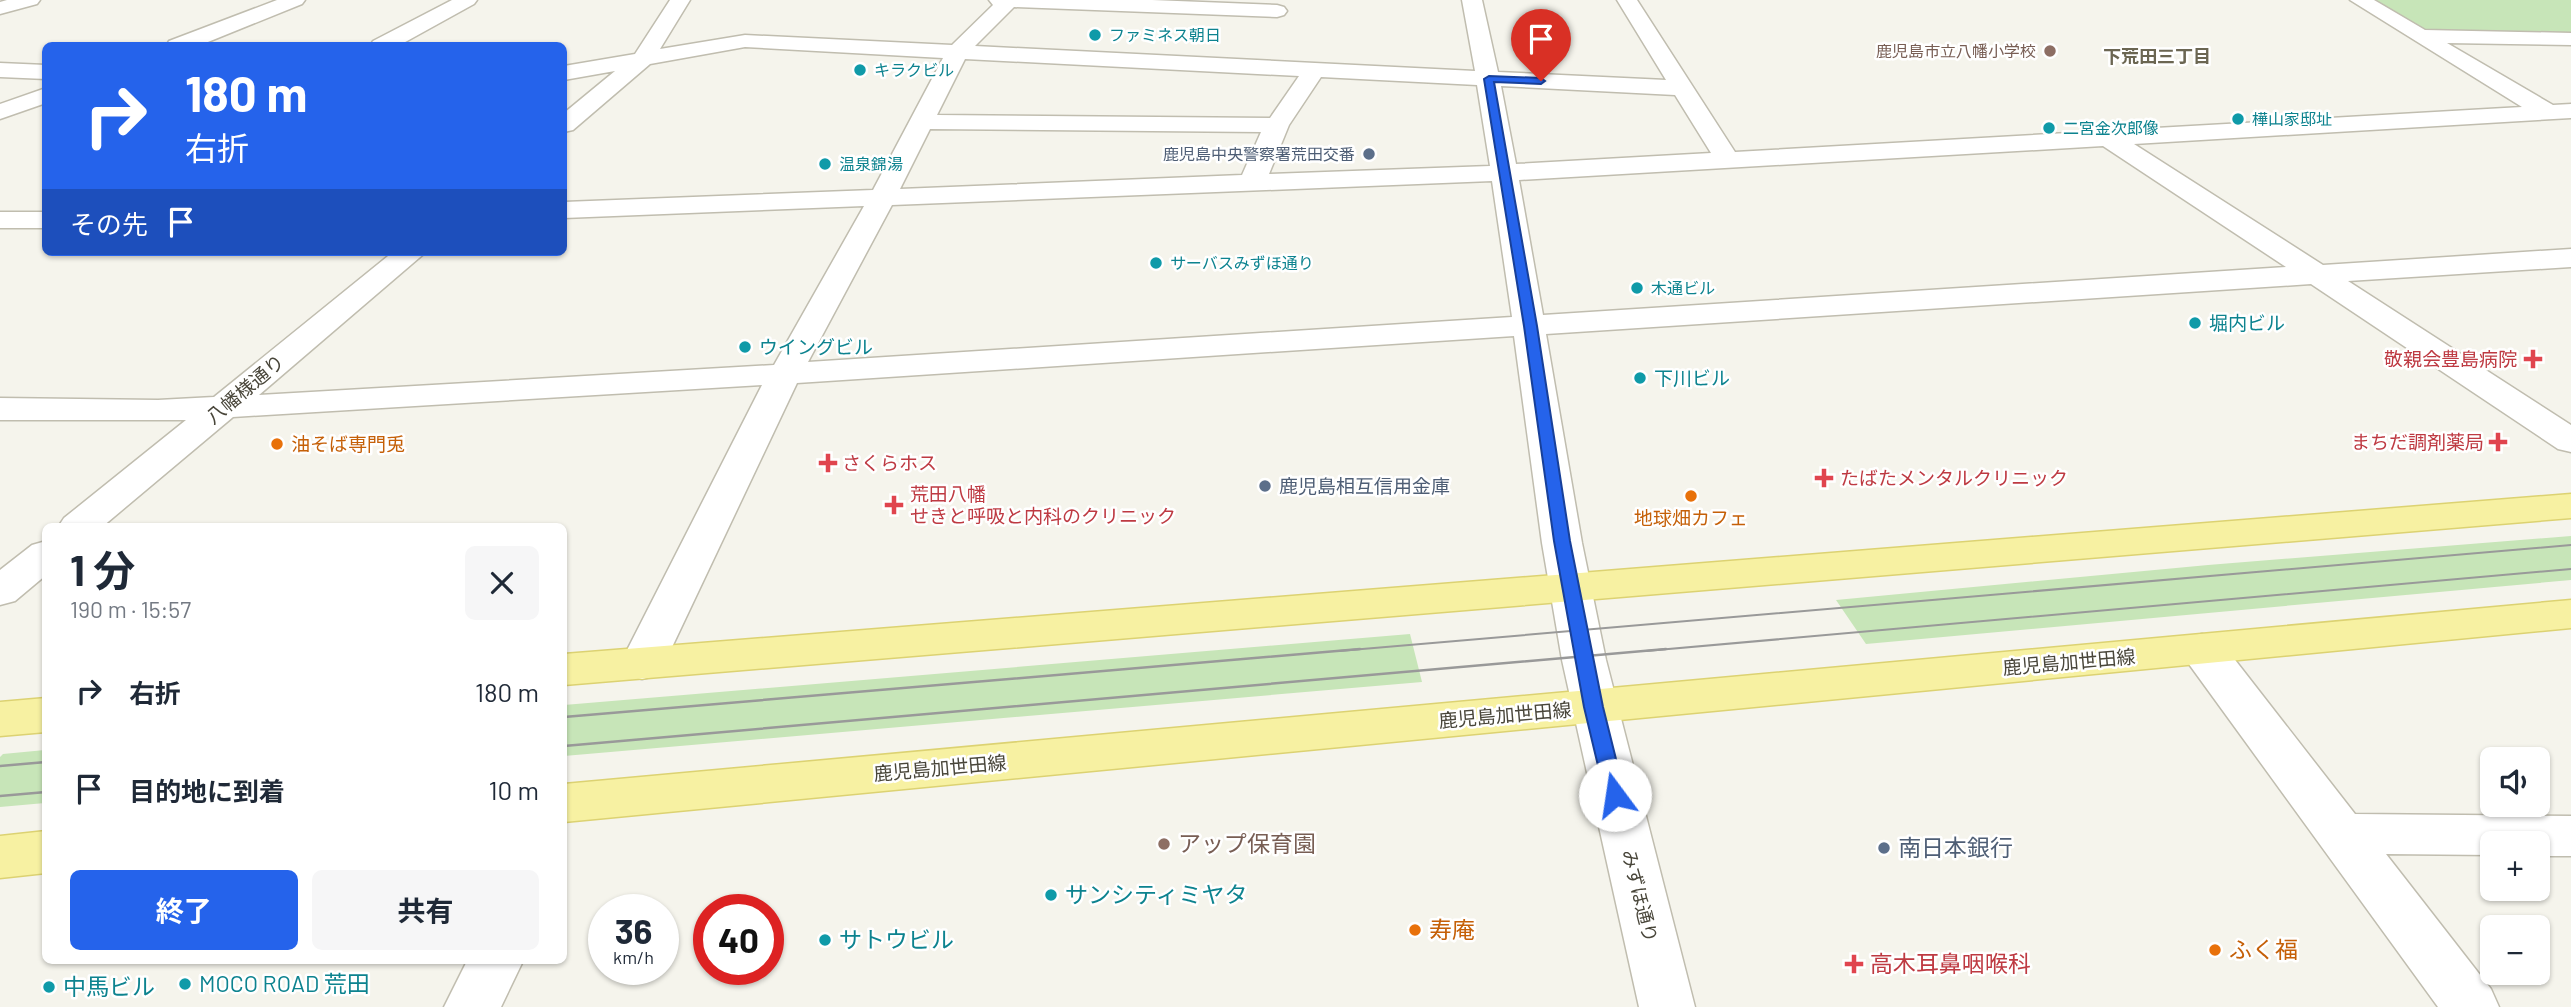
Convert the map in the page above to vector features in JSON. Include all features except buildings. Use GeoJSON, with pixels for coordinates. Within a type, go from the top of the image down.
{"type":"FeatureCollection","features":[{"type":"Feature","properties":{"kind":"main road"},"geometry":{"type":"LineString","coordinates":[[567,670],[1571,590],[2571,506]]}},
{"type":"Feature","properties":{"kind":"main road","name":"鹿児島加世田線"},"geometry":{"type":"LineString","coordinates":[[568,810],[1594,707],[2571,614]]}},
{"type":"Feature","properties":{"kind":"main road"},"geometry":{"type":"LineString","coordinates":[[0,719],[42,715]]}},
{"type":"Feature","properties":{"kind":"main road"},"geometry":{"type":"LineString","coordinates":[[0,856],[42,852]]}},
{"type":"Feature","properties":{"kind":"street"},"geometry":{"type":"LineString","coordinates":[[0,8],[30,0]]}},
{"type":"Feature","properties":{"kind":"street"},"geometry":{"type":"LineString","coordinates":[[187,42],[295,0]]}},
{"type":"Feature","properties":{"kind":"street"},"geometry":{"type":"LineString","coordinates":[[388,42],[467,0]]}},
{"type":"Feature","properties":{"kind":"street"},"geometry":{"type":"LineString","coordinates":[[567,122],[642,60],[680,0]]}},
{"type":"Feature","properties":{"kind":"street"},"geometry":{"type":"LineString","coordinates":[[999,0],[1279,5],[1259,67]]}},
{"type":"Feature","properties":{"kind":"street"},"geometry":{"type":"LineString","coordinates":[[642,664],[785,374],[957,52],[1008,0]]}},
{"type":"Feature","properties":{"kind":"street","name":"みずほ通り"},"geometry":{"type":"LineString","coordinates":[[1472,0],[1489,79],[1571,590],[1594,707],[1667,1007]]}},
{"type":"Feature","properties":{"kind":"street"},"geometry":{"type":"LineString","coordinates":[[1628,0],[1727,159]]}},
{"type":"Feature","properties":{"kind":"street"},"geometry":{"type":"LineString","coordinates":[[2360,0],[2560,112],[2571,126]]}},
{"type":"Feature","properties":{"kind":"street"},"geometry":{"type":"LineString","coordinates":[[2420,36],[2571,39]]}},
{"type":"Feature","properties":{"kind":"street"},"geometry":{"type":"LineString","coordinates":[[567,72],[745,41],[1681,88]]}},
{"type":"Feature","properties":{"kind":"street"},"geometry":{"type":"LineString","coordinates":[[0,70],[42,72]]}},
{"type":"Feature","properties":{"kind":"street"},"geometry":{"type":"LineString","coordinates":[[1252,182],[1278,125],[1314,70]]}},
{"type":"Feature","properties":{"kind":"street"},"geometry":{"type":"LineString","coordinates":[[0,112],[42,96]]}},
{"type":"Feature","properties":{"kind":"street"},"geometry":{"type":"LineString","coordinates":[[567,210],[1504,173],[2560,112]]}},
{"type":"Feature","properties":{"kind":"street"},"geometry":{"type":"LineString","coordinates":[[920,122],[1278,125]]}},
{"type":"Feature","properties":{"kind":"street"},"geometry":{"type":"LineString","coordinates":[[2108,138],[2571,441]]}},
{"type":"Feature","properties":{"kind":"street"},"geometry":{"type":"LineString","coordinates":[[0,220],[42,220]]}},
{"type":"Feature","properties":{"kind":"street","name":"八幡様通り"},"geometry":{"type":"LineString","coordinates":[[83,523],[406,256]]}},
{"type":"Feature","properties":{"kind":"street"},"geometry":{"type":"LineString","coordinates":[[0,410],[158,411],[785,374],[2571,258]]}},
{"type":"Feature","properties":{"kind":"street"},"geometry":{"type":"LineString","coordinates":[[0,591],[42,557]]}},
{"type":"Feature","properties":{"kind":"street"},"geometry":{"type":"LineString","coordinates":[[2202,649],[2471,1007]]}},
{"type":"Feature","properties":{"kind":"street"},"geometry":{"type":"LineString","coordinates":[[2341,834],[2571,836]]}},
{"type":"Feature","properties":{"kind":"street"},"geometry":{"type":"LineString","coordinates":[[472,1007],[494,964]]}},
{"type":"Feature","properties":{"kind":"green space"},"geometry":{"type":"Polygon","coordinates":[[[2373,0],[2571,0],[2571,35],[2435,32],[2424,30],[2373,0]]]}},
{"type":"Feature","properties":{"kind":"green space"},"geometry":{"type":"Polygon","coordinates":[[[2571,536],[2571,580],[1866,644],[1836,600],[2208,565],[2571,536]]]}},
{"type":"Feature","properties":{"kind":"green space"},"geometry":{"type":"Polygon","coordinates":[[[1410,634],[1422,682],[567,756],[567,705],[1410,634]]]}},
{"type":"Feature","properties":{"kind":"green space"},"geometry":{"type":"Polygon","coordinates":[[[42,750],[42,803],[0,807],[0,757],[3,754],[42,750]]]}},
{"type":"Feature","properties":{"kind":"tram line"},"geometry":{"type":"LineString","coordinates":[[1339,651],[2571,545]]}},
{"type":"Feature","properties":{"kind":"tram line"},"geometry":{"type":"LineString","coordinates":[[1646,651],[2571,569]]}},
{"type":"Feature","properties":{"kind":"tram line"},"geometry":{"type":"LineString","coordinates":[[567,717],[1360,649]]}},
{"type":"Feature","properties":{"kind":"tram line"},"geometry":{"type":"LineString","coordinates":[[567,746],[1666,649]]}},
{"type":"Feature","properties":{"kind":"tram line"},"geometry":{"type":"LineString","coordinates":[[0,766],[42,762]]}},
{"type":"Feature","properties":{"kind":"tram line"},"geometry":{"type":"LineString","coordinates":[[0,796],[42,792]]}},
{"type":"Feature","properties":{"kind":"place","name":"ファミネス朝日"},"geometry":{"type":"Point","coordinates":[1095,35]}},
{"type":"Feature","properties":{"kind":"place","name":"鹿児島市立八幡小学校"},"geometry":{"type":"Point","coordinates":[2050,51]}},
{"type":"Feature","properties":{"kind":"place","name":"キラクビル"},"geometry":{"type":"Point","coordinates":[860,70]}},
{"type":"Feature","properties":{"kind":"place","name":"樺山家邸址"},"geometry":{"type":"Point","coordinates":[2238,119]}},
{"type":"Feature","properties":{"kind":"place","name":"二宮金次郎像"},"geometry":{"type":"Point","coordinates":[2049,128]}},
{"type":"Feature","properties":{"kind":"place","name":"鹿児島中央警察署荒田交番"},"geometry":{"type":"Point","coordinates":[1369,154]}},
{"type":"Feature","properties":{"kind":"place","name":"温泉錦湯"},"geometry":{"type":"Point","coordinates":[825,164]}},
{"type":"Feature","properties":{"kind":"place","name":"サーバスみずほ通り"},"geometry":{"type":"Point","coordinates":[1156,263]}},
{"type":"Feature","properties":{"kind":"place","name":"木通ビル"},"geometry":{"type":"Point","coordinates":[1637,288]}},
{"type":"Feature","properties":{"kind":"place","name":"堀内ビル"},"geometry":{"type":"Point","coordinates":[2195,323]}},
{"type":"Feature","properties":{"kind":"place","name":"ウイングビル"},"geometry":{"type":"Point","coordinates":[745,347]}},
{"type":"Feature","properties":{"kind":"place","name":"敬親会豊島病院"},"geometry":{"type":"Point","coordinates":[2533,359]}},
{"type":"Feature","properties":{"kind":"place","name":"下川ビル"},"geometry":{"type":"Point","coordinates":[1640,378]}},
{"type":"Feature","properties":{"kind":"place","name":"まちだ調剤薬局"},"geometry":{"type":"Point","coordinates":[2498,442]}},
{"type":"Feature","properties":{"kind":"place","name":"油そば専門兎"},"geometry":{"type":"Point","coordinates":[277,444]}},
{"type":"Feature","properties":{"kind":"place","name":"さくらホス"},"geometry":{"type":"Point","coordinates":[828,463]}},
{"type":"Feature","properties":{"kind":"place","name":"たばたメンタルクリニック"},"geometry":{"type":"Point","coordinates":[1824,478]}},
{"type":"Feature","properties":{"kind":"place","name":"鹿児島相互信用金庫"},"geometry":{"type":"Point","coordinates":[1265,486]}},
{"type":"Feature","properties":{"kind":"place","name":"地球畑カフェ"},"geometry":{"type":"Point","coordinates":[1691,496]}},
{"type":"Feature","properties":{"kind":"place","name":"荒田八幡 せきと呼吸と内科のクリニック"},"geometry":{"type":"Point","coordinates":[894,505]}},
{"type":"Feature","properties":{"kind":"place","name":"アップ保育園"},"geometry":{"type":"Point","coordinates":[1164,844]}},
{"type":"Feature","properties":{"kind":"place","name":"南日本銀行"},"geometry":{"type":"Point","coordinates":[1884,848]}},
{"type":"Feature","properties":{"kind":"place","name":"サンシティミヤタ"},"geometry":{"type":"Point","coordinates":[1051,895]}},
{"type":"Feature","properties":{"kind":"place","name":"寿庵"},"geometry":{"type":"Point","coordinates":[1415,930]}},
{"type":"Feature","properties":{"kind":"place","name":"サトウビル"},"geometry":{"type":"Point","coordinates":[825,940]}},
{"type":"Feature","properties":{"kind":"place","name":"ふく福"},"geometry":{"type":"Point","coordinates":[2215,950]}},
{"type":"Feature","properties":{"kind":"place","name":"高木耳鼻咽喉科"},"geometry":{"type":"Point","coordinates":[1854,964]}},
{"type":"Feature","properties":{"kind":"place","name":"MOCO ROAD 荒田"},"geometry":{"type":"Point","coordinates":[185,984]}},
{"type":"Feature","properties":{"kind":"place","name":"中馬ビル"},"geometry":{"type":"Point","coordinates":[49,987]}},
{"type":"Feature","properties":{"kind":"district","name":"下荒田三丁目"},"geometry":{"type":"Point","coordinates":[2157,57]}},
{"type":"Feature","properties":{"kind":"route"},"geometry":{"type":"LineString","coordinates":[[1541,81],[1489,79],[1562,541],[1594,707],[1615,795]]}}]}
